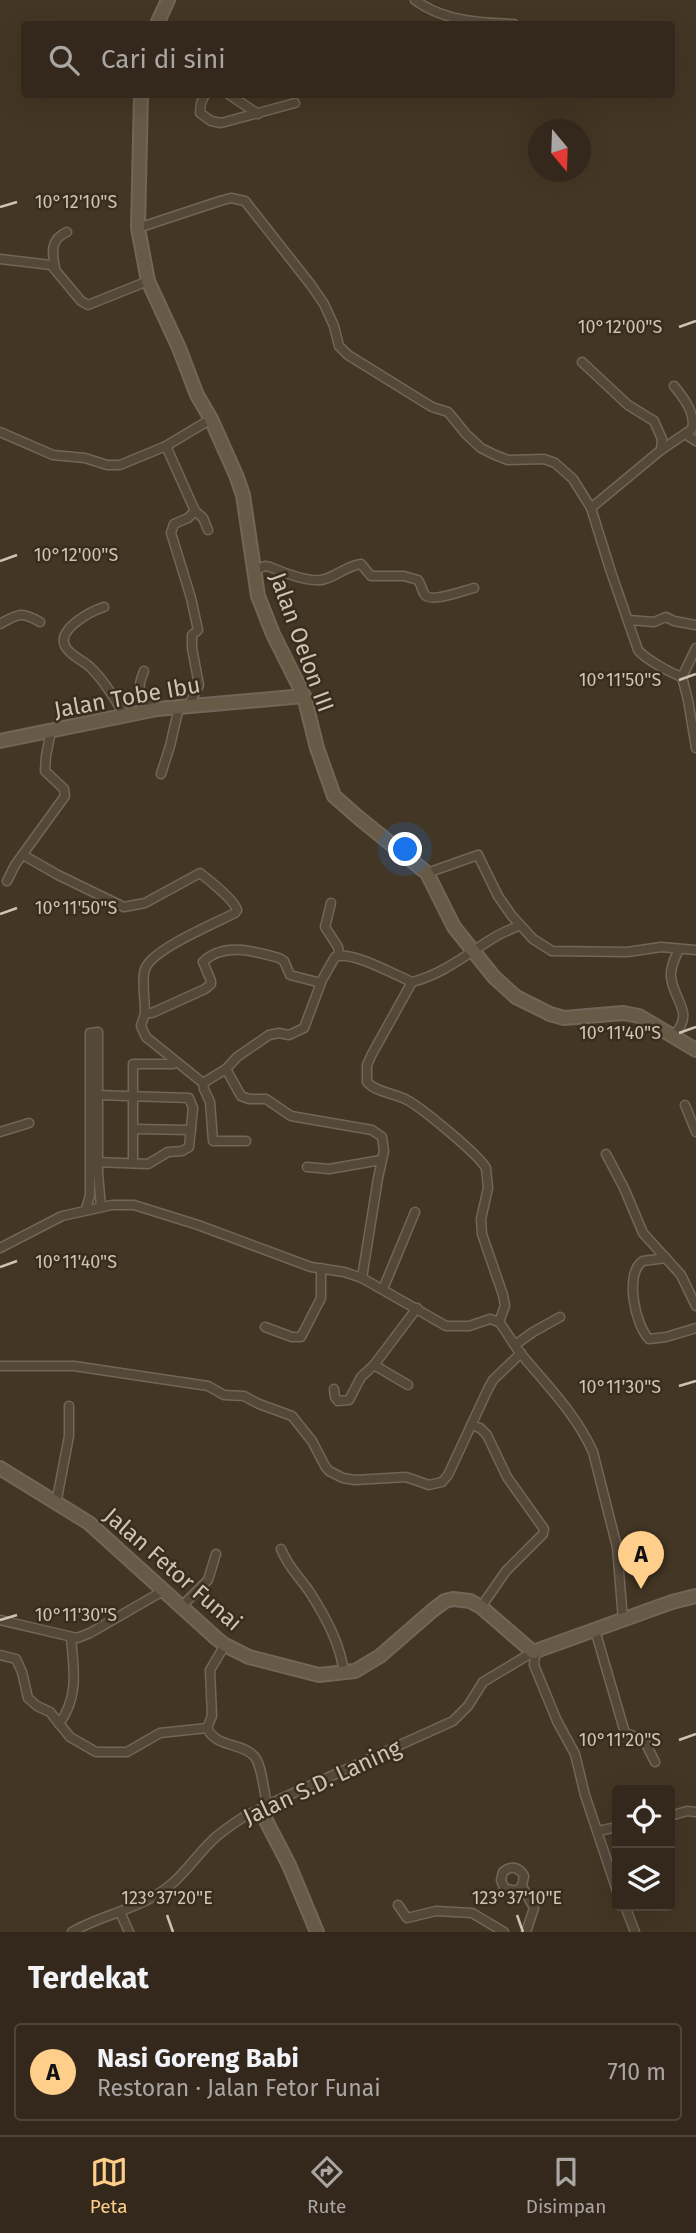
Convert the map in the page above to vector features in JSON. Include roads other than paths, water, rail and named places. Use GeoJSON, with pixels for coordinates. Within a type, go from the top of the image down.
{"type":"FeatureCollection","features":[{"type":"Feature","properties":{"kind":"street"},"geometry":{"type":"LineString","coordinates":[[158,21],[168,0]]}},
{"type":"Feature","properties":{"kind":"street"},"geometry":{"type":"LineString","coordinates":[[415,0],[433,12],[445,16],[488,21]]}},
{"type":"Feature","properties":{"kind":"street","name":"Jalan Oelon III"},"geometry":{"type":"LineString","coordinates":[[141,98],[138,228],[148,281],[197,395],[236,475],[243,495],[258,596],[267,621],[304,696],[317,748],[334,796],[427,873],[450,920],[509,991],[550,1014],[565,1018],[632,1014],[647,1019],[696,1050]]}},
{"type":"Feature","properties":{"kind":"street"},"geometry":{"type":"LineString","coordinates":[[203,98],[200,113],[211,121],[221,123],[295,103]]}},
{"type":"Feature","properties":{"kind":"street"},"geometry":{"type":"LineString","coordinates":[[234,98],[258,114]]}},
{"type":"Feature","properties":{"kind":"street"},"geometry":{"type":"LineString","coordinates":[[138,228],[231,198],[245,201],[317,294],[334,326],[339,346],[348,355],[432,407],[448,412],[481,448],[508,460],[544,458],[555,463],[573,479],[591,508],[633,638],[642,656],[682,677]]}},
{"type":"Feature","properties":{"kind":"street"},"geometry":{"type":"LineString","coordinates":[[55,268],[52,251],[57,238],[67,232]]}},
{"type":"Feature","properties":{"kind":"street"},"geometry":{"type":"LineString","coordinates":[[0,259],[45,263],[55,268],[81,301],[88,305],[148,281]]}},
{"type":"Feature","properties":{"kind":"street"},"geometry":{"type":"LineString","coordinates":[[582,362],[628,405],[654,421],[662,439],[661,450]]}},
{"type":"Feature","properties":{"kind":"street"},"geometry":{"type":"LineString","coordinates":[[591,508],[661,450],[692,429],[695,421],[688,404],[674,386]]}},
{"type":"Feature","properties":{"kind":"street"},"geometry":{"type":"LineString","coordinates":[[0,432],[53,455],[85,458],[113,466],[127,463],[166,446],[211,419]]}},
{"type":"Feature","properties":{"kind":"street"},"geometry":{"type":"LineString","coordinates":[[685,434],[696,441]]}},
{"type":"Feature","properties":{"kind":"street"},"geometry":{"type":"LineString","coordinates":[[166,446],[195,510],[203,518],[208,530]]}},
{"type":"Feature","properties":{"kind":"street"},"geometry":{"type":"LineString","coordinates":[[161,774],[184,706],[199,685],[192,648],[192,638],[198,628],[171,529],[174,524],[191,517],[195,510]]}},
{"type":"Feature","properties":{"kind":"street"},"geometry":{"type":"LineString","coordinates":[[253,571],[270,566],[318,581],[361,564],[371,576],[404,576],[418,580],[424,595],[429,598],[474,588]]}},
{"type":"Feature","properties":{"kind":"street"},"geometry":{"type":"LineString","coordinates":[[104,607],[74,624],[64,637],[64,644],[71,653],[89,666],[126,717]]}},
{"type":"Feature","properties":{"kind":"street"},"geometry":{"type":"LineString","coordinates":[[0,624],[20,614],[40,622]]}},
{"type":"Feature","properties":{"kind":"street"},"geometry":{"type":"LineString","coordinates":[[628,620],[654,622],[666,617],[696,625]]}},
{"type":"Feature","properties":{"kind":"street"},"geometry":{"type":"LineString","coordinates":[[696,648],[682,677],[696,748]]}},
{"type":"Feature","properties":{"kind":"street"},"geometry":{"type":"LineString","coordinates":[[144,671],[139,692],[157,709]]}},
{"type":"Feature","properties":{"kind":"street","name":"Jalan Tobe Ibu"},"geometry":{"type":"LineString","coordinates":[[0,741],[157,709],[304,696]]}},
{"type":"Feature","properties":{"kind":"street"},"geometry":{"type":"LineString","coordinates":[[7,881],[15,865],[65,796],[64,789],[45,771],[51,731]]}},
{"type":"Feature","properties":{"kind":"street"},"geometry":{"type":"LineString","coordinates":[[23,855],[124,907],[145,903],[200,873],[235,902],[235,913],[165,950],[148,964],[145,970],[146,1013],[141,1026],[146,1037],[204,1083]]}},
{"type":"Feature","properties":{"kind":"street"},"geometry":{"type":"LineString","coordinates":[[427,873],[478,855],[498,896],[520,925],[533,939],[552,951],[627,952],[661,947],[696,950]]}},
{"type":"Feature","properties":{"kind":"street"},"geometry":{"type":"LineString","coordinates":[[331,903],[325,927],[338,947],[339,955]]}},
{"type":"Feature","properties":{"kind":"street"},"geometry":{"type":"LineString","coordinates":[[339,955],[391,971],[412,982],[422,980],[474,952],[492,938],[520,925]]}},
{"type":"Feature","properties":{"kind":"street"},"geometry":{"type":"LineString","coordinates":[[146,1013],[152,1013],[210,986],[211,981],[202,962],[215,953],[230,949],[279,958],[284,961],[290,975],[321,983]]}},
{"type":"Feature","properties":{"kind":"street"},"geometry":{"type":"LineString","coordinates":[[674,1035],[682,1026],[684,1018],[670,973],[679,949]]}},
{"type":"Feature","properties":{"kind":"street"},"geometry":{"type":"LineString","coordinates":[[204,1083],[269,1035],[289,1035],[304,1028],[330,963],[339,955]]}},
{"type":"Feature","properties":{"kind":"street"},"geometry":{"type":"LineString","coordinates":[[412,982],[372,1054],[367,1082],[374,1088],[408,1100],[464,1145],[486,1168],[488,1188],[481,1219],[482,1234],[503,1295],[505,1306],[499,1322]]}},
{"type":"Feature","properties":{"kind":"street"},"geometry":{"type":"LineString","coordinates":[[86,1209],[90,1195],[89,1162],[93,1095],[98,1032],[94,1031],[90,1033],[93,1095],[98,1163],[99,1194],[101,1207]]}},
{"type":"Feature","properties":{"kind":"street"},"geometry":{"type":"LineString","coordinates":[[132,1163],[133,1064],[173,1064]]}},
{"type":"Feature","properties":{"kind":"street"},"geometry":{"type":"LineString","coordinates":[[226,1069],[245,1099],[266,1099],[290,1116],[358,1127],[379,1134],[384,1141],[362,1278]]}},
{"type":"Feature","properties":{"kind":"street"},"geometry":{"type":"LineString","coordinates":[[204,1083],[210,1102],[213,1141],[246,1141]]}},
{"type":"Feature","properties":{"kind":"street"},"geometry":{"type":"LineString","coordinates":[[89,1162],[148,1164],[169,1152],[182,1151],[189,1147],[193,1108],[189,1098],[93,1095]]}},
{"type":"Feature","properties":{"kind":"street"},"geometry":{"type":"LineString","coordinates":[[685,1105],[696,1132]]}},
{"type":"Feature","properties":{"kind":"street"},"geometry":{"type":"LineString","coordinates":[[0,1132],[29,1123]]}},
{"type":"Feature","properties":{"kind":"street"},"geometry":{"type":"LineString","coordinates":[[134,1129],[191,1130]]}},
{"type":"Feature","properties":{"kind":"street"},"geometry":{"type":"LineString","coordinates":[[606,1154],[643,1233],[681,1275],[696,1307]]}},
{"type":"Feature","properties":{"kind":"street"},"geometry":{"type":"LineString","coordinates":[[307,1167],[329,1170],[381,1160]]}},
{"type":"Feature","properties":{"kind":"street"},"geometry":{"type":"LineString","coordinates":[[0,1248],[62,1216],[86,1209],[112,1205],[144,1207],[302,1264],[362,1278],[446,1326],[469,1326],[490,1319],[499,1322],[562,1402],[593,1452],[617,1548],[623,1620]]}},
{"type":"Feature","properties":{"kind":"street"},"geometry":{"type":"LineString","coordinates":[[383,1289],[415,1212]]}},
{"type":"Feature","properties":{"kind":"street"},"geometry":{"type":"LineString","coordinates":[[666,1258],[643,1261],[636,1268],[634,1307],[640,1326],[649,1339],[696,1328]]}},
{"type":"Feature","properties":{"kind":"street"},"geometry":{"type":"LineString","coordinates":[[265,1327],[292,1337],[302,1337],[321,1298],[321,1268]]}},
{"type":"Feature","properties":{"kind":"street"},"geometry":{"type":"LineString","coordinates":[[334,1389],[338,1401],[349,1400],[358,1381],[374,1365],[417,1308]]}},
{"type":"Feature","properties":{"kind":"street"},"geometry":{"type":"LineString","coordinates":[[0,1366],[87,1367],[208,1386],[224,1395],[244,1396],[292,1416],[307,1434],[329,1471],[348,1479],[394,1476],[429,1485],[442,1482],[448,1475],[493,1380],[533,1332],[560,1317]]}},
{"type":"Feature","properties":{"kind":"street"},"geometry":{"type":"LineString","coordinates":[[374,1365],[408,1385]]}},
{"type":"Feature","properties":{"kind":"street"},"geometry":{"type":"LineString","coordinates":[[56,1504],[69,1436],[69,1406]]}},
{"type":"Feature","properties":{"kind":"street"},"geometry":{"type":"LineString","coordinates":[[471,1424],[487,1435],[507,1477],[544,1529],[543,1534],[506,1571],[481,1607]]}},
{"type":"Feature","properties":{"kind":"street","name":"Jalan Fetor Funai"},"geometry":{"type":"LineString","coordinates":[[0,1468],[89,1523],[225,1645],[249,1657],[319,1675],[344,1674],[366,1666],[380,1656],[445,1601],[460,1599],[481,1607],[509,1629],[527,1649],[537,1651]]}},
{"type":"Feature","properties":{"kind":"street"},"geometry":{"type":"LineString","coordinates":[[281,1549],[290,1569],[311,1594],[330,1628],[342,1658],[344,1674]]}},
{"type":"Feature","properties":{"kind":"street"},"geometry":{"type":"LineString","coordinates":[[182,1606],[208,1580],[216,1554]]}},
{"type":"Feature","properties":{"kind":"street"},"geometry":{"type":"LineString","coordinates":[[0,1620],[71,1638],[90,1633],[163,1591]]}},
{"type":"Feature","properties":{"kind":"street"},"geometry":{"type":"LineString","coordinates":[[612,1875],[585,1795],[575,1754],[557,1721],[534,1665],[535,1655],[537,1651],[696,1596]]}},
{"type":"Feature","properties":{"kind":"street"},"geometry":{"type":"LineString","coordinates":[[595,1630],[617,1698],[624,1730],[644,1740],[655,1762]]}},
{"type":"Feature","properties":{"kind":"street"},"geometry":{"type":"LineString","coordinates":[[59,1724],[67,1713],[74,1692],[71,1638]]}},
{"type":"Feature","properties":{"kind":"street"},"geometry":{"type":"LineString","coordinates":[[207,1728],[212,1716],[210,1670],[225,1645]]}},
{"type":"Feature","properties":{"kind":"street","name":"Jalan S.D. Laning"},"geometry":{"type":"LineString","coordinates":[[72,1932],[140,1904],[169,1887],[215,1838],[251,1813],[453,1721],[463,1713],[483,1682],[537,1651]]}},
{"type":"Feature","properties":{"kind":"street"},"geometry":{"type":"LineString","coordinates":[[0,1655],[16,1659],[28,1698],[50,1712],[70,1737],[96,1752],[116,1753],[135,1749],[160,1733],[207,1728]]}},
{"type":"Feature","properties":{"kind":"street"},"geometry":{"type":"LineString","coordinates":[[207,1728],[212,1737],[249,1753],[256,1759],[264,1808],[317,1932]]}},
{"type":"Feature","properties":{"kind":"street"},"geometry":{"type":"LineString","coordinates":[[675,1815],[696,1812]]}},
{"type":"Feature","properties":{"kind":"street"},"geometry":{"type":"LineString","coordinates":[[598,1831],[612,1828]]}},
{"type":"Feature","properties":{"kind":"street"},"geometry":{"type":"LineString","coordinates":[[523,1886],[534,1908],[526,1932]]}},
{"type":"Feature","properties":{"kind":"street"},"geometry":{"type":"LineString","coordinates":[[398,1905],[407,1918],[436,1910],[472,1913],[504,1932]]}},
{"type":"Feature","properties":{"kind":"street"},"geometry":{"type":"LineString","coordinates":[[627,1911],[635,1932]]}},
{"type":"Feature","properties":{"kind":"street"},"geometry":{"type":"LineString","coordinates":[[120,1912],[130,1932]]}},
{"type":"Feature","properties":{"kind":"place","name":"Nasi Goreng Babi"},"geometry":{"type":"Point","coordinates":[641,1589]}}]}
